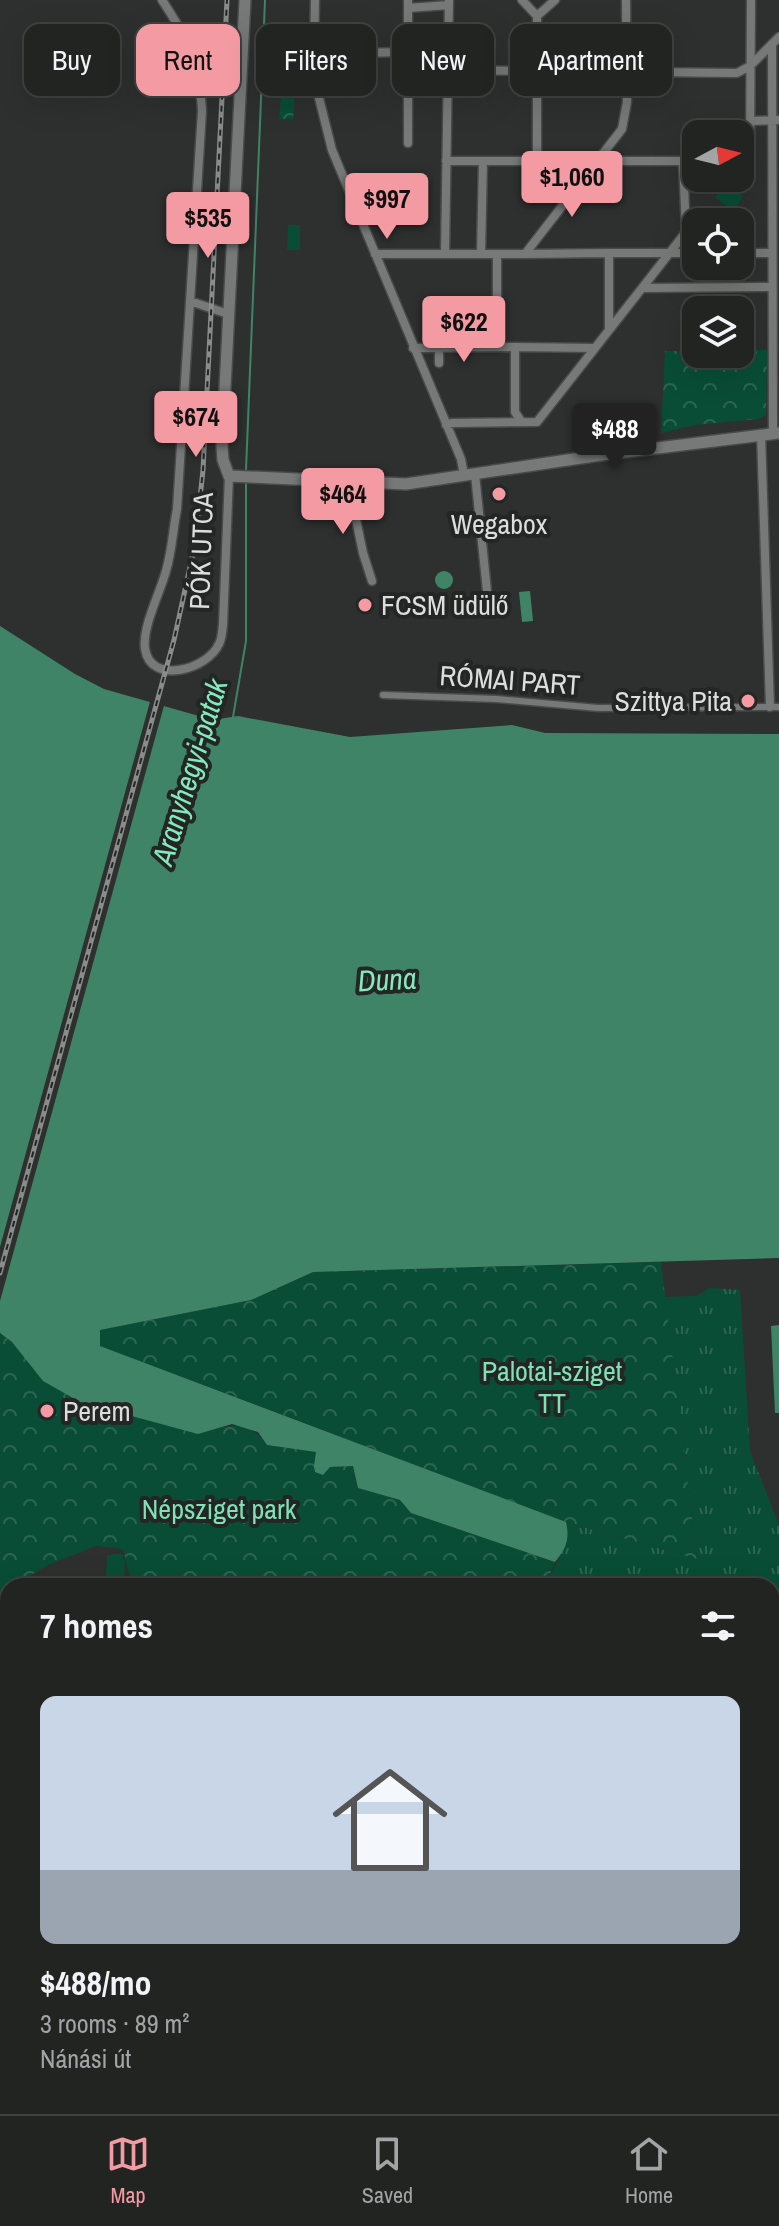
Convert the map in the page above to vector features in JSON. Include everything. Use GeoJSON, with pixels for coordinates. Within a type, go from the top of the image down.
{"type":"FeatureCollection","features":[{"type":"Feature","properties":{"kind":"street"},"geometry":{"type":"LineString","coordinates":[[162,0],[191,48],[201,96],[202,127],[190,301],[228,314]]}},
{"type":"Feature","properties":{"kind":"street","name":"PÓK UTCA"},"geometry":{"type":"LineString","coordinates":[[190,301],[177,509],[167,568],[146,634],[145,649],[154,664],[171,671],[184,670],[208,658],[220,643],[223,625],[227,485],[231,476],[223,460],[222,446],[245,0]]}},
{"type":"Feature","properties":{"kind":"street"},"geometry":{"type":"LineString","coordinates":[[315,0],[315,24]]}},
{"type":"Feature","properties":{"kind":"street"},"geometry":{"type":"LineString","coordinates":[[522,0],[537,16],[537,24]]}},
{"type":"Feature","properties":{"kind":"street"},"geometry":{"type":"LineString","coordinates":[[537,16],[555,0]]}},
{"type":"Feature","properties":{"kind":"street"},"geometry":{"type":"LineString","coordinates":[[626,0],[626,24]]}},
{"type":"Feature","properties":{"kind":"street"},"geometry":{"type":"LineString","coordinates":[[751,0],[751,120]]}},
{"type":"Feature","properties":{"kind":"street"},"geometry":{"type":"LineString","coordinates":[[408,24],[408,4],[449,3],[449,24]]}},
{"type":"Feature","properties":{"kind":"street"},"geometry":{"type":"LineString","coordinates":[[672,73],[737,73],[750,66],[776,40]]}},
{"type":"Feature","properties":{"kind":"street"},"geometry":{"type":"LineString","coordinates":[[775,707],[771,433],[776,408],[772,253],[776,218],[776,40]]}},
{"type":"Feature","properties":{"kind":"street"},"geometry":{"type":"LineString","coordinates":[[318,96],[332,150],[413,348],[469,474],[487,591]]}},
{"type":"Feature","properties":{"kind":"street"},"geometry":{"type":"LineString","coordinates":[[407,96],[408,143]]}},
{"type":"Feature","properties":{"kind":"street"},"geometry":{"type":"LineString","coordinates":[[445,254],[447,96]]}},
{"type":"Feature","properties":{"kind":"street"},"geometry":{"type":"LineString","coordinates":[[537,96],[537,162]]}},
{"type":"Feature","properties":{"kind":"street"},"geometry":{"type":"LineString","coordinates":[[525,254],[622,129],[627,96]]}},
{"type":"Feature","properties":{"kind":"street"},"geometry":{"type":"LineString","coordinates":[[754,121],[776,120]]}},
{"type":"Feature","properties":{"kind":"street"},"geometry":{"type":"LineString","coordinates":[[446,161],[682,161]]}},
{"type":"Feature","properties":{"kind":"street"},"geometry":{"type":"LineString","coordinates":[[481,254],[483,161]]}},
{"type":"Feature","properties":{"kind":"street"},"geometry":{"type":"LineString","coordinates":[[446,425],[537,422],[686,232],[684,192]]}},
{"type":"Feature","properties":{"kind":"street"},"geometry":{"type":"LineString","coordinates":[[609,253],[609,329]]}},
{"type":"Feature","properties":{"kind":"street"},"geometry":{"type":"LineString","coordinates":[[375,254],[682,253]]}},
{"type":"Feature","properties":{"kind":"street"},"geometry":{"type":"LineString","coordinates":[[754,253],[772,253]]}},
{"type":"Feature","properties":{"kind":"street"},"geometry":{"type":"LineString","coordinates":[[497,254],[497,347]]}},
{"type":"Feature","properties":{"kind":"street"},"geometry":{"type":"LineString","coordinates":[[643,288],[772,287]]}},
{"type":"Feature","properties":{"kind":"street"},"geometry":{"type":"LineString","coordinates":[[515,347],[515,412],[521,421]]}},
{"type":"Feature","properties":{"kind":"street"},"geometry":{"type":"LineString","coordinates":[[413,348],[595,348]]}},
{"type":"Feature","properties":{"kind":"street"},"geometry":{"type":"LineString","coordinates":[[439,348],[439,363]]}},
{"type":"Feature","properties":{"kind":"street"},"geometry":{"type":"LineString","coordinates":[[231,476],[406,484],[771,433]]}},
{"type":"Feature","properties":{"kind":"street"},"geometry":{"type":"LineString","coordinates":[[348,481],[372,581]]}},
{"type":"Feature","properties":{"kind":"street","name":"RÓMAI PART"},"geometry":{"type":"LineString","coordinates":[[383,695],[497,699],[598,708],[775,707]]}},
{"type":"Feature","properties":{"kind":"green space"},"geometry":{"type":"Polygon","coordinates":[[[281,96],[295,96],[293,119],[279,119],[281,96]]]}},
{"type":"Feature","properties":{"kind":"green space"},"geometry":{"type":"Polygon","coordinates":[[[719,192],[740,192],[742,198],[737,206],[729,208],[715,197],[719,192]]]}},
{"type":"Feature","properties":{"kind":"green space"},"geometry":{"type":"Polygon","coordinates":[[[288,225],[300,225],[300,250],[287,250],[288,225]]]}},
{"type":"Feature","properties":{"kind":"green space"},"geometry":{"type":"Polygon","coordinates":[[[754,350],[767,350],[766,415],[758,419],[695,425],[661,433],[665,351],[682,351],[682,368],[754,368],[754,350]]]}},
{"type":"Feature","properties":{"kind":"green space","name":"Palotai-sziget TT"},"geometry":{"type":"Polygon","coordinates":[[[661,1262],[697,1559],[566,1522],[100,1346],[100,1330],[251,1300],[313,1272],[661,1262]]]}},
{"type":"Feature","properties":{"kind":"green space"},"geometry":{"type":"Polygon","coordinates":[[[709,1288],[740,1290],[750,1451],[779,1525],[779,1578],[549,1578],[564,1547],[566,1522],[697,1559],[665,1297],[697,1296],[709,1288]]]}},
{"type":"Feature","properties":{"kind":"green space","name":"Népsziget park"},"geometry":{"type":"Polygon","coordinates":[[[0,1333],[12,1342],[198,1434],[227,1427],[244,1427],[252,1430],[267,1445],[317,1452],[330,1467],[353,1466],[358,1488],[400,1500],[411,1513],[555,1562],[548,1578],[130,1578],[123,1549],[96,1546],[48,1565],[26,1578],[0,1578],[0,1333]]]}},
{"type":"Feature","properties":{"kind":"green space"},"geometry":{"type":"Polygon","coordinates":[[[122,1554],[124,1578],[106,1578],[107,1556],[122,1554]]]}},
{"type":"Feature","properties":{"kind":"water"},"geometry":{"type":"Polygon","coordinates":[[[444,571],[453,580],[444,589],[435,580],[444,571]]]}},
{"type":"Feature","properties":{"kind":"water"},"geometry":{"type":"Polygon","coordinates":[[[530,591],[533,621],[522,622],[519,592],[530,591]]]}},
{"type":"Feature","properties":{"kind":"water","name":"Duna"},"geometry":{"type":"Polygon","coordinates":[[[0,626],[104,689],[213,720],[238,716],[350,737],[512,725],[545,733],[779,734],[779,1258],[313,1272],[251,1300],[100,1330],[100,1346],[566,1522],[566,1544],[555,1562],[411,1513],[400,1500],[358,1488],[353,1466],[330,1467],[323,1475],[315,1472],[316,1452],[267,1445],[258,1432],[232,1424],[198,1434],[80,1402],[43,1381],[12,1342],[0,1333],[0,626]]]}},
{"type":"Feature","properties":{"kind":"water"},"geometry":{"type":"Polygon","coordinates":[[[779,1325],[779,1413],[775,1413],[771,1326],[779,1325]]]}},
{"type":"Feature","properties":{"kind":"pier"},"geometry":{"type":"Polygon","coordinates":[[[151,698],[165,702],[0,1301],[0,1247],[151,698]]]}},
{"type":"Feature","properties":{"kind":"waterway","name":"Aranyhegyi-patak"},"geometry":{"type":"LineString","coordinates":[[246,470],[265,0]]}},
{"type":"Feature","properties":{"kind":"waterway","name":"Aranyhegyi-patak"},"geometry":{"type":"LineString","coordinates":[[233,717],[246,641],[246,481]]}},
{"type":"Feature","properties":{"kind":"railway"},"geometry":{"type":"LineString","coordinates":[[0,1273],[174,640],[195,544],[203,470],[227,0]]}},
{"type":"Feature","properties":{"kind":"place","name":"Wegabox"},"geometry":{"type":"Point","coordinates":[499,494]}},
{"type":"Feature","properties":{"kind":"place","name":"FCSM üdülő"},"geometry":{"type":"Point","coordinates":[365,605]}},
{"type":"Feature","properties":{"kind":"place","name":"Szittya Pita"},"geometry":{"type":"Point","coordinates":[748,701]}},
{"type":"Feature","properties":{"kind":"place","name":"Perem"},"geometry":{"type":"Point","coordinates":[47,1411]}}]}
